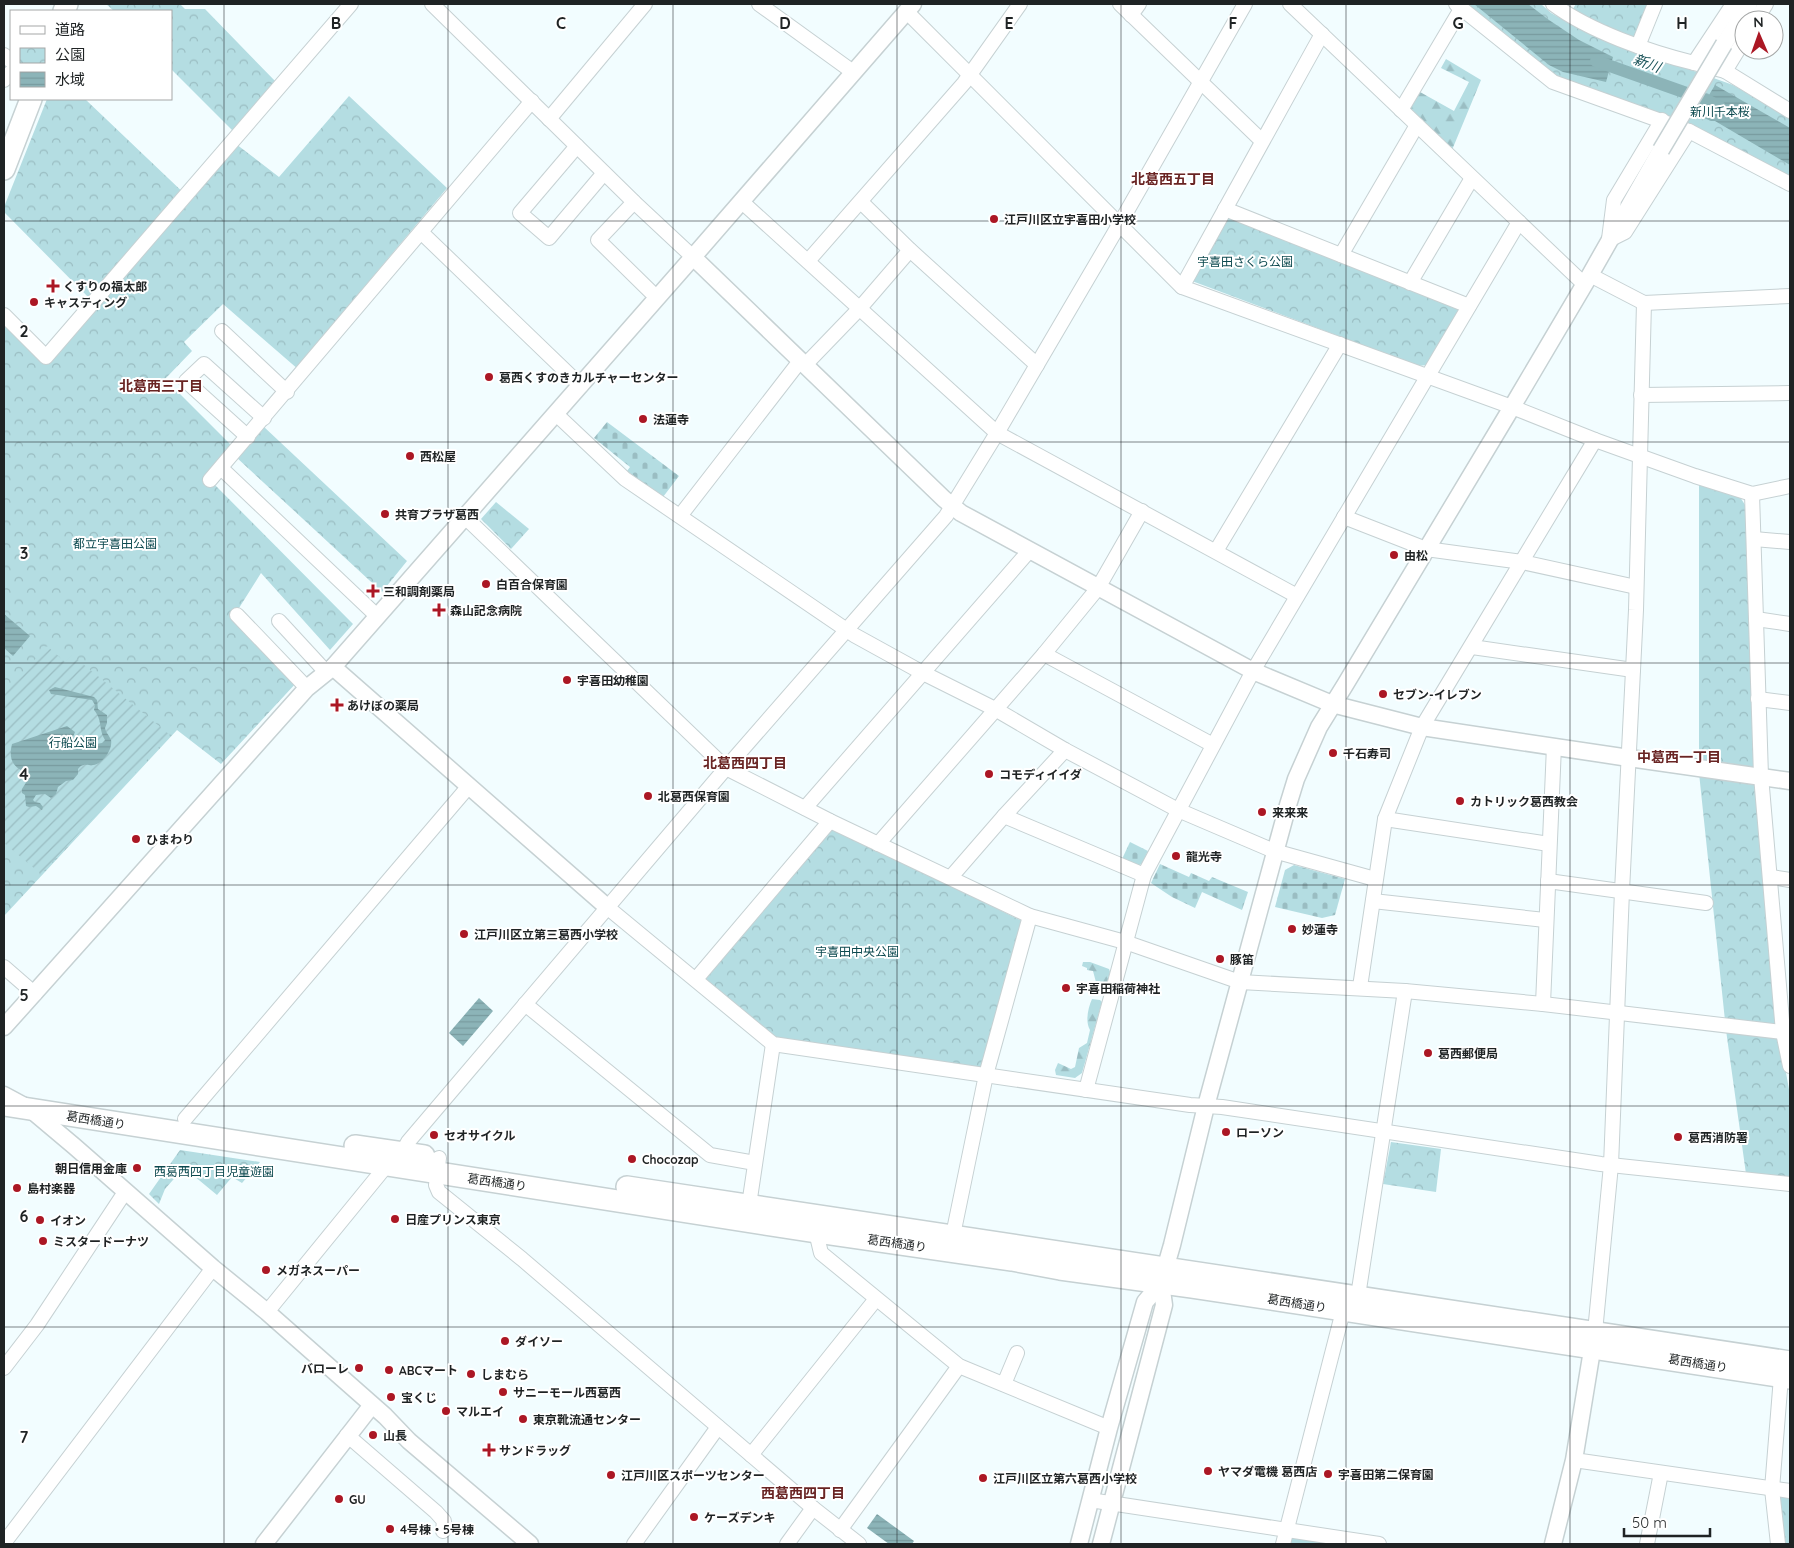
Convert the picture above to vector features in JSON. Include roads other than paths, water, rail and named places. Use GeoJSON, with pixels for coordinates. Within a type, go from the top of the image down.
{"type":"FeatureCollection","features":[{"type":"Feature","properties":{"kind":"main road"},"geometry":{"type":"LineString","coordinates":[[4,169],[30,100]]}},
{"type":"Feature","properties":{"kind":"main road","name":"葛西橋通り"},"geometry":{"type":"LineString","coordinates":[[4,1094],[185,1119],[395,1159]]}},
{"type":"Feature","properties":{"kind":"main road","name":"葛西橋通り"},"geometry":{"type":"LineString","coordinates":[[4,1106],[395,1159],[578,1194],[816,1232],[1163,1276],[1358,1296],[1787,1372]]}},
{"type":"Feature","properties":{"kind":"main road","name":"葛西橋通り"},"geometry":{"type":"LineString","coordinates":[[438,1166],[749,1205],[953,1235],[1342,1311],[1594,1339]]}},
{"type":"Feature","properties":{"kind":"street"},"geometry":{"type":"LineString","coordinates":[[4,315],[46,357],[351,4]]}},
{"type":"Feature","properties":{"kind":"street"},"geometry":{"type":"LineString","coordinates":[[432,4],[634,202],[961,513],[1253,671],[1332,704],[1422,727],[1790,781]]}},
{"type":"Feature","properties":{"kind":"street"},"geometry":{"type":"LineString","coordinates":[[549,118],[645,4]]}},
{"type":"Feature","properties":{"kind":"street"},"geometry":{"type":"LineString","coordinates":[[759,4],[853,72]]}},
{"type":"Feature","properties":{"kind":"street"},"geometry":{"type":"LineString","coordinates":[[808,260],[964,83],[1020,4]]}},
{"type":"Feature","properties":{"kind":"street"},"geometry":{"type":"LineString","coordinates":[[1120,4],[1135,10],[1201,82],[1262,140]]}},
{"type":"Feature","properties":{"kind":"street"},"geometry":{"type":"LineString","coordinates":[[267,1312],[524,1004],[952,506],[1119,225],[1245,4]]}},
{"type":"Feature","properties":{"kind":"street"},"geometry":{"type":"LineString","coordinates":[[1290,4],[1519,222],[1587,280],[1644,303],[1790,296]]}},
{"type":"Feature","properties":{"kind":"street"},"geometry":{"type":"LineString","coordinates":[[1553,4],[1574,18],[1638,46],[1726,71],[1790,111]]}},
{"type":"Feature","properties":{"kind":"street"},"geometry":{"type":"LineString","coordinates":[[1638,46],[1655,4]]}},
{"type":"Feature","properties":{"kind":"street"},"geometry":{"type":"LineString","coordinates":[[1694,63],[1733,4]]}},
{"type":"Feature","properties":{"kind":"street"},"geometry":{"type":"LineString","coordinates":[[1101,1544],[1164,1305],[1163,1276],[1206,1106],[1274,850],[1296,779],[1318,727],[1512,407],[1661,150],[1749,4]]}},
{"type":"Feature","properties":{"kind":"street"},"geometry":{"type":"LineString","coordinates":[[1401,110],[1458,6],[1553,82],[1689,131],[1790,184]]}},
{"type":"Feature","properties":{"kind":"street"},"geometry":{"type":"LineString","coordinates":[[4,1027],[307,688],[330,669],[465,518],[909,8],[970,74],[1182,287],[1428,376],[1695,476],[1752,494],[1790,486]]}},
{"type":"Feature","properties":{"kind":"street"},"geometry":{"type":"LineString","coordinates":[[1182,287],[1322,34]]}},
{"type":"Feature","properties":{"kind":"street"},"geometry":{"type":"LineString","coordinates":[[1726,71],[1734,57]]}},
{"type":"Feature","properties":{"kind":"street"},"geometry":{"type":"LineString","coordinates":[[210,480],[287,392],[532,101]]}},
{"type":"Feature","properties":{"kind":"street"},"geometry":{"type":"LineString","coordinates":[[1609,240],[1614,200],[1662,120]]}},
{"type":"Feature","properties":{"kind":"street"},"geometry":{"type":"LineString","coordinates":[[1341,255],[1417,125]]}},
{"type":"Feature","properties":{"kind":"street"},"geometry":{"type":"LineString","coordinates":[[1609,240],[1625,232],[1689,131]]}},
{"type":"Feature","properties":{"kind":"street"},"geometry":{"type":"LineString","coordinates":[[577,146],[520,212],[549,238],[604,173]]}},
{"type":"Feature","properties":{"kind":"street"},"geometry":{"type":"LineString","coordinates":[[1410,283],[1472,178]]}},
{"type":"Feature","properties":{"kind":"street"},"geometry":{"type":"LineString","coordinates":[[741,201],[997,433],[1297,596]]}},
{"type":"Feature","properties":{"kind":"street"},"geometry":{"type":"LineString","coordinates":[[634,202],[598,240],[651,292]]}},
{"type":"Feature","properties":{"kind":"street"},"geometry":{"type":"LineString","coordinates":[[861,202],[910,250],[1037,365]]}},
{"type":"Feature","properties":{"kind":"street"},"geometry":{"type":"LineString","coordinates":[[1225,209],[1469,306]]}},
{"type":"Feature","properties":{"kind":"street"},"geometry":{"type":"LineString","coordinates":[[1086,1090],[1144,875],[1253,671],[1519,222]]}},
{"type":"Feature","properties":{"kind":"street"},"geometry":{"type":"LineString","coordinates":[[422,232],[580,386]]}},
{"type":"Feature","properties":{"kind":"street"},"geometry":{"type":"LineString","coordinates":[[680,516],[802,363],[860,308],[910,250]]}},
{"type":"Feature","properties":{"kind":"street"},"geometry":{"type":"LineString","coordinates":[[1553,1544],[1574,1460],[1594,1339],[1611,1165],[1633,670],[1644,303]]}},
{"type":"Feature","properties":{"kind":"street"},"geometry":{"type":"LineString","coordinates":[[222,331],[287,392]]}},
{"type":"Feature","properties":{"kind":"street"},"geometry":{"type":"LineString","coordinates":[[1216,552],[1340,344]]}},
{"type":"Feature","properties":{"kind":"street"},"geometry":{"type":"LineString","coordinates":[[248,437],[186,381],[204,364],[264,418]]}},
{"type":"Feature","properties":{"kind":"street"},"geometry":{"type":"LineString","coordinates":[[1641,395],[1790,393]]}},
{"type":"Feature","properties":{"kind":"street"},"geometry":{"type":"LineString","coordinates":[[556,414],[626,479],[846,630],[923,673],[995,709],[1065,750],[1178,810],[1274,850],[1376,879]]}},
{"type":"Feature","properties":{"kind":"street"},"geometry":{"type":"LineString","coordinates":[[1360,987],[1385,820],[1422,727],[1472,647],[1595,440]]}},
{"type":"Feature","properties":{"kind":"street"},"geometry":{"type":"LineString","coordinates":[[221,468],[377,616]]}},
{"type":"Feature","properties":{"kind":"street"},"geometry":{"type":"LineString","coordinates":[[1752,494],[1761,776],[1776,952],[1790,1066]]}},
{"type":"Feature","properties":{"kind":"street"},"geometry":{"type":"LineString","coordinates":[[878,844],[1044,654],[1098,588],[1142,511]]}},
{"type":"Feature","properties":{"kind":"street"},"geometry":{"type":"LineString","coordinates":[[1344,517],[1426,549],[1522,562],[1636,587]]}},
{"type":"Feature","properties":{"kind":"street"},"geometry":{"type":"LineString","coordinates":[[465,518],[726,768],[830,821],[1030,916],[1125,942],[1240,982],[1360,987],[1405,991],[1543,1004],[1787,1032]]}},
{"type":"Feature","properties":{"kind":"street"},"geometry":{"type":"LineString","coordinates":[[1754,539],[1790,542]]}},
{"type":"Feature","properties":{"kind":"street"},"geometry":{"type":"LineString","coordinates":[[805,808],[1030,550]]}},
{"type":"Feature","properties":{"kind":"street"},"geometry":{"type":"LineString","coordinates":[[237,615],[307,688]]}},
{"type":"Feature","properties":{"kind":"street"},"geometry":{"type":"LineString","coordinates":[[1756,619],[1790,624]]}},
{"type":"Feature","properties":{"kind":"street"},"geometry":{"type":"LineString","coordinates":[[278,621],[330,669],[469,786],[607,907],[773,1044],[1611,1165],[1790,1184]]}},
{"type":"Feature","properties":{"kind":"street"},"geometry":{"type":"LineString","coordinates":[[1472,647],[1633,670]]}},
{"type":"Feature","properties":{"kind":"street"},"geometry":{"type":"LineString","coordinates":[[1044,654],[1213,745]]}},
{"type":"Feature","properties":{"kind":"street"},"geometry":{"type":"LineString","coordinates":[[1758,699],[1790,703]]}},
{"type":"Feature","properties":{"kind":"street"},"geometry":{"type":"LineString","coordinates":[[1543,1004],[1554,746]]}},
{"type":"Feature","properties":{"kind":"street"},"geometry":{"type":"LineString","coordinates":[[951,877],[1065,750]]}},
{"type":"Feature","properties":{"kind":"street"},"geometry":{"type":"LineString","coordinates":[[185,1119],[469,786]]}},
{"type":"Feature","properties":{"kind":"street"},"geometry":{"type":"LineString","coordinates":[[1004,816],[1144,875]]}},
{"type":"Feature","properties":{"kind":"street"},"geometry":{"type":"LineString","coordinates":[[1385,820],[1549,844]]}},
{"type":"Feature","properties":{"kind":"street"},"geometry":{"type":"LineString","coordinates":[[696,979],[830,821]]}},
{"type":"Feature","properties":{"kind":"street"},"geometry":{"type":"LineString","coordinates":[[1771,877],[1790,880]]}},
{"type":"Feature","properties":{"kind":"street"},"geometry":{"type":"LineString","coordinates":[[1548,880],[1706,903]]}},
{"type":"Feature","properties":{"kind":"street"},"geometry":{"type":"LineString","coordinates":[[1373,901],[1546,920]]}},
{"type":"Feature","properties":{"kind":"street"},"geometry":{"type":"LineString","coordinates":[[953,1235],[986,1075],[1030,916]]}},
{"type":"Feature","properties":{"kind":"street"},"geometry":{"type":"LineString","coordinates":[[1776,952],[1790,953]]}},
{"type":"Feature","properties":{"kind":"street"},"geometry":{"type":"LineString","coordinates":[[4,967],[34,994]]}},
{"type":"Feature","properties":{"kind":"street"},"geometry":{"type":"LineString","coordinates":[[1358,1296],[1405,991]]}},
{"type":"Feature","properties":{"kind":"street"},"geometry":{"type":"LineString","coordinates":[[524,1004],[710,1155],[755,1163]]}},
{"type":"Feature","properties":{"kind":"street"},"geometry":{"type":"LineString","coordinates":[[749,1205],[773,1044]]}},
{"type":"Feature","properties":{"kind":"street"},"geometry":{"type":"LineString","coordinates":[[4,1094],[30,1109],[213,1268],[267,1312],[409,1440],[530,1544]]}},
{"type":"Feature","properties":{"kind":"street"},"geometry":{"type":"LineString","coordinates":[[438,1166],[436,1185],[439,1192],[522,1260],[813,1508],[859,1544]]}},
{"type":"Feature","properties":{"kind":"street"},"geometry":{"type":"LineString","coordinates":[[4,1368],[37,1325],[126,1192]]}},
{"type":"Feature","properties":{"kind":"street"},"geometry":{"type":"LineString","coordinates":[[816,1232],[821,1254],[959,1366],[1109,1428]]}},
{"type":"Feature","properties":{"kind":"street"},"geometry":{"type":"LineString","coordinates":[[4,1544],[213,1268]]}},
{"type":"Feature","properties":{"kind":"street"},"geometry":{"type":"LineString","coordinates":[[1079,1544],[1109,1428],[1145,1302],[1163,1276]]}},
{"type":"Feature","properties":{"kind":"street"},"geometry":{"type":"LineString","coordinates":[[751,1455],[876,1299]]}},
{"type":"Feature","properties":{"kind":"street"},"geometry":{"type":"LineString","coordinates":[[1285,1538],[1342,1311]]}},
{"type":"Feature","properties":{"kind":"street"},"geometry":{"type":"LineString","coordinates":[[1004,1384],[1017,1352]]}},
{"type":"Feature","properties":{"kind":"street"},"geometry":{"type":"LineString","coordinates":[[840,1530],[959,1366]]}},
{"type":"Feature","properties":{"kind":"street"},"geometry":{"type":"LineString","coordinates":[[1778,1544],[1772,1489],[1787,1372]]}},
{"type":"Feature","properties":{"kind":"street"},"geometry":{"type":"LineString","coordinates":[[264,1544],[372,1405]]}},
{"type":"Feature","properties":{"kind":"street"},"geometry":{"type":"LineString","coordinates":[[634,1544],[718,1427]]}},
{"type":"Feature","properties":{"kind":"street"},"geometry":{"type":"LineString","coordinates":[[347,1435],[436,1512],[444,1522],[443,1530]]}},
{"type":"Feature","properties":{"kind":"street"},"geometry":{"type":"LineString","coordinates":[[1574,1460],[1790,1491]]}},
{"type":"Feature","properties":{"kind":"street"},"geometry":{"type":"LineString","coordinates":[[1647,1544],[1661,1473]]}},
{"type":"Feature","properties":{"kind":"street"},"geometry":{"type":"LineString","coordinates":[[1090,1500],[1285,1538],[1379,1544]]}},
{"type":"Feature","properties":{"kind":"street"},"geometry":{"type":"LineString","coordinates":[[787,1544],[813,1508]]}},
{"type":"Feature","properties":{"kind":"water"},"geometry":{"type":"Polygon","coordinates":[[[1474,4],[1528,4],[1579,40],[1613,57],[1606,82],[1563,72],[1549,65],[1474,4]]]}},
{"type":"Feature","properties":{"kind":"water"},"geometry":{"type":"Polygon","coordinates":[[[1715,85],[1790,128],[1790,165],[1715,121],[1697,115],[1715,85]]]}},
{"type":"Feature","properties":{"kind":"water"},"geometry":{"type":"Polygon","coordinates":[[[4,614],[30,636],[13,656],[4,648],[4,614]]]}},
{"type":"Feature","properties":{"kind":"water"},"geometry":{"type":"Polygon","coordinates":[[[55,687],[94,697],[97,700],[98,709],[107,715],[105,728],[111,744],[109,752],[104,759],[97,764],[80,767],[78,774],[73,780],[66,781],[58,787],[56,794],[51,798],[45,794],[36,795],[33,800],[40,803],[43,807],[42,810],[36,806],[26,806],[25,795],[22,793],[22,789],[30,776],[29,773],[19,769],[13,763],[11,759],[12,744],[67,726],[75,732],[73,737],[67,741],[67,747],[79,742],[93,740],[96,744],[102,743],[105,740],[92,700],[51,694],[49,690],[55,687]]]}},
{"type":"Feature","properties":{"kind":"water"},"geometry":{"type":"Polygon","coordinates":[[[479,998],[493,1011],[463,1046],[449,1033],[479,998]]]}},
{"type":"Feature","properties":{"kind":"water"},"geometry":{"type":"Polygon","coordinates":[[[877,1514],[914,1541],[912,1544],[889,1544],[867,1528],[877,1514]]]}},
{"type":"Feature","properties":{"kind":"waterway","name":"新川"},"geometry":{"type":"LineString","coordinates":[[1596,61],[1709,101],[1720,107]]}},
{"type":"Feature","properties":{"kind":"place","name":"江戸川区立宇喜田小学校"},"geometry":{"type":"Point","coordinates":[994,219]}},
{"type":"Feature","properties":{"kind":"place","name":"くすりの福太郎"},"geometry":{"type":"Point","coordinates":[53,286]}},
{"type":"Feature","properties":{"kind":"place","name":"キャスティング"},"geometry":{"type":"Point","coordinates":[34,302]}},
{"type":"Feature","properties":{"kind":"place","name":"葛西くすのきカルチャーセンター"},"geometry":{"type":"Point","coordinates":[489,377]}},
{"type":"Feature","properties":{"kind":"place","name":"法蓮寺"},"geometry":{"type":"Point","coordinates":[643,419]}},
{"type":"Feature","properties":{"kind":"place","name":"西松屋"},"geometry":{"type":"Point","coordinates":[410,456]}},
{"type":"Feature","properties":{"kind":"place","name":"共育プラザ葛西"},"geometry":{"type":"Point","coordinates":[385,514]}},
{"type":"Feature","properties":{"kind":"place","name":"由松"},"geometry":{"type":"Point","coordinates":[1394,555]}},
{"type":"Feature","properties":{"kind":"place","name":"白百合保育園"},"geometry":{"type":"Point","coordinates":[486,584]}},
{"type":"Feature","properties":{"kind":"place","name":"三和調剤薬局"},"geometry":{"type":"Point","coordinates":[373,591]}},
{"type":"Feature","properties":{"kind":"place","name":"森山記念病院"},"geometry":{"type":"Point","coordinates":[439,610]}},
{"type":"Feature","properties":{"kind":"place","name":"宇喜田幼稚園"},"geometry":{"type":"Point","coordinates":[567,680]}},
{"type":"Feature","properties":{"kind":"place","name":"セブン-イレブン"},"geometry":{"type":"Point","coordinates":[1383,694]}},
{"type":"Feature","properties":{"kind":"place","name":"あけぼの薬局"},"geometry":{"type":"Point","coordinates":[337,705]}},
{"type":"Feature","properties":{"kind":"place","name":"千石寿司"},"geometry":{"type":"Point","coordinates":[1333,753]}},
{"type":"Feature","properties":{"kind":"place","name":"コモディイイダ"},"geometry":{"type":"Point","coordinates":[989,774]}},
{"type":"Feature","properties":{"kind":"place","name":"北葛西保育園"},"geometry":{"type":"Point","coordinates":[648,796]}},
{"type":"Feature","properties":{"kind":"place","name":"カトリック葛西教会"},"geometry":{"type":"Point","coordinates":[1460,801]}},
{"type":"Feature","properties":{"kind":"place","name":"来来来"},"geometry":{"type":"Point","coordinates":[1262,812]}},
{"type":"Feature","properties":{"kind":"place","name":"ひまわり"},"geometry":{"type":"Point","coordinates":[136,839]}},
{"type":"Feature","properties":{"kind":"place","name":"龍光寺"},"geometry":{"type":"Point","coordinates":[1176,856]}},
{"type":"Feature","properties":{"kind":"place","name":"妙蓮寺"},"geometry":{"type":"Point","coordinates":[1292,929]}},
{"type":"Feature","properties":{"kind":"place","name":"江戸川区立第三葛西小学校"},"geometry":{"type":"Point","coordinates":[464,934]}},
{"type":"Feature","properties":{"kind":"place","name":"豚笛"},"geometry":{"type":"Point","coordinates":[1220,959]}},
{"type":"Feature","properties":{"kind":"place","name":"宇喜田稲荷神社"},"geometry":{"type":"Point","coordinates":[1066,988]}},
{"type":"Feature","properties":{"kind":"place","name":"葛西郵便局"},"geometry":{"type":"Point","coordinates":[1428,1053]}},
{"type":"Feature","properties":{"kind":"place","name":"ローソン"},"geometry":{"type":"Point","coordinates":[1226,1132]}},
{"type":"Feature","properties":{"kind":"place","name":"セオサイクル"},"geometry":{"type":"Point","coordinates":[434,1135]}},
{"type":"Feature","properties":{"kind":"place","name":"葛西消防署"},"geometry":{"type":"Point","coordinates":[1678,1137]}},
{"type":"Feature","properties":{"kind":"place","name":"Chocozap"},"geometry":{"type":"Point","coordinates":[632,1159]}},
{"type":"Feature","properties":{"kind":"place","name":"朝日信用金庫"},"geometry":{"type":"Point","coordinates":[137,1168]}},
{"type":"Feature","properties":{"kind":"place","name":"島村楽器"},"geometry":{"type":"Point","coordinates":[17,1188]}},
{"type":"Feature","properties":{"kind":"place","name":"日産プリンス東京"},"geometry":{"type":"Point","coordinates":[395,1219]}},
{"type":"Feature","properties":{"kind":"place","name":"イオン"},"geometry":{"type":"Point","coordinates":[40,1220]}},
{"type":"Feature","properties":{"kind":"place","name":"ミスタードーナツ"},"geometry":{"type":"Point","coordinates":[43,1241]}},
{"type":"Feature","properties":{"kind":"place","name":"メガネスーパー"},"geometry":{"type":"Point","coordinates":[266,1270]}},
{"type":"Feature","properties":{"kind":"place","name":"ダイソー"},"geometry":{"type":"Point","coordinates":[505,1341]}},
{"type":"Feature","properties":{"kind":"place","name":"バローレ"},"geometry":{"type":"Point","coordinates":[359,1368]}},
{"type":"Feature","properties":{"kind":"place","name":"ABCマート"},"geometry":{"type":"Point","coordinates":[389,1370]}},
{"type":"Feature","properties":{"kind":"place","name":"しまむら"},"geometry":{"type":"Point","coordinates":[471,1374]}},
{"type":"Feature","properties":{"kind":"place","name":"サニーモール西葛西"},"geometry":{"type":"Point","coordinates":[503,1392]}},
{"type":"Feature","properties":{"kind":"place","name":"宝くじ"},"geometry":{"type":"Point","coordinates":[391,1397]}},
{"type":"Feature","properties":{"kind":"place","name":"マルエイ"},"geometry":{"type":"Point","coordinates":[446,1411]}},
{"type":"Feature","properties":{"kind":"place","name":"東京靴流通センター"},"geometry":{"type":"Point","coordinates":[523,1419]}},
{"type":"Feature","properties":{"kind":"place","name":"山長"},"geometry":{"type":"Point","coordinates":[373,1435]}},
{"type":"Feature","properties":{"kind":"place","name":"サンドラッグ"},"geometry":{"type":"Point","coordinates":[489,1450]}},
{"type":"Feature","properties":{"kind":"place","name":"ヤマダ電機 葛西店"},"geometry":{"type":"Point","coordinates":[1208,1471]}},
{"type":"Feature","properties":{"kind":"place","name":"宇喜田第二保育園"},"geometry":{"type":"Point","coordinates":[1328,1474]}},
{"type":"Feature","properties":{"kind":"place","name":"江戸川区スポーツセンター"},"geometry":{"type":"Point","coordinates":[611,1475]}},
{"type":"Feature","properties":{"kind":"place","name":"江戸川区立第六葛西小学校"},"geometry":{"type":"Point","coordinates":[983,1478]}},
{"type":"Feature","properties":{"kind":"place","name":"GU"},"geometry":{"type":"Point","coordinates":[339,1499]}},
{"type":"Feature","properties":{"kind":"place","name":"ケーズデンキ"},"geometry":{"type":"Point","coordinates":[694,1517]}},
{"type":"Feature","properties":{"kind":"place","name":"4号棟・5号棟"},"geometry":{"type":"Point","coordinates":[390,1529]}},
{"type":"Feature","properties":{"kind":"district","name":"北葛西五丁目"},"geometry":{"type":"Point","coordinates":[1173,179]}},
{"type":"Feature","properties":{"kind":"district","name":"北葛西三丁目"},"geometry":{"type":"Point","coordinates":[161,386]}},
{"type":"Feature","properties":{"kind":"district","name":"中葛西一丁目"},"geometry":{"type":"Point","coordinates":[1679,757]}},
{"type":"Feature","properties":{"kind":"district","name":"北葛西四丁目"},"geometry":{"type":"Point","coordinates":[745,763]}},
{"type":"Feature","properties":{"kind":"district","name":"西葛西四丁目"},"geometry":{"type":"Point","coordinates":[803,1493]}},
{"type":"Feature","properties":{"kind":"park label","name":"新川千本桜"},"geometry":{"type":"Point","coordinates":[1720,111]}},
{"type":"Feature","properties":{"kind":"park label","name":"宇喜田さくら公園"},"geometry":{"type":"Point","coordinates":[1245,261]}},
{"type":"Feature","properties":{"kind":"park label","name":"都立宇喜田公園"},"geometry":{"type":"Point","coordinates":[115,543]}},
{"type":"Feature","properties":{"kind":"park label","name":"行船公園"},"geometry":{"type":"Point","coordinates":[73,742]}},
{"type":"Feature","properties":{"kind":"park label","name":"宇喜田中央公園"},"geometry":{"type":"Point","coordinates":[857,951]}},
{"type":"Feature","properties":{"kind":"park label","name":"西葛西四丁目児童遊園"},"geometry":{"type":"Point","coordinates":[214,1171]}}]}
